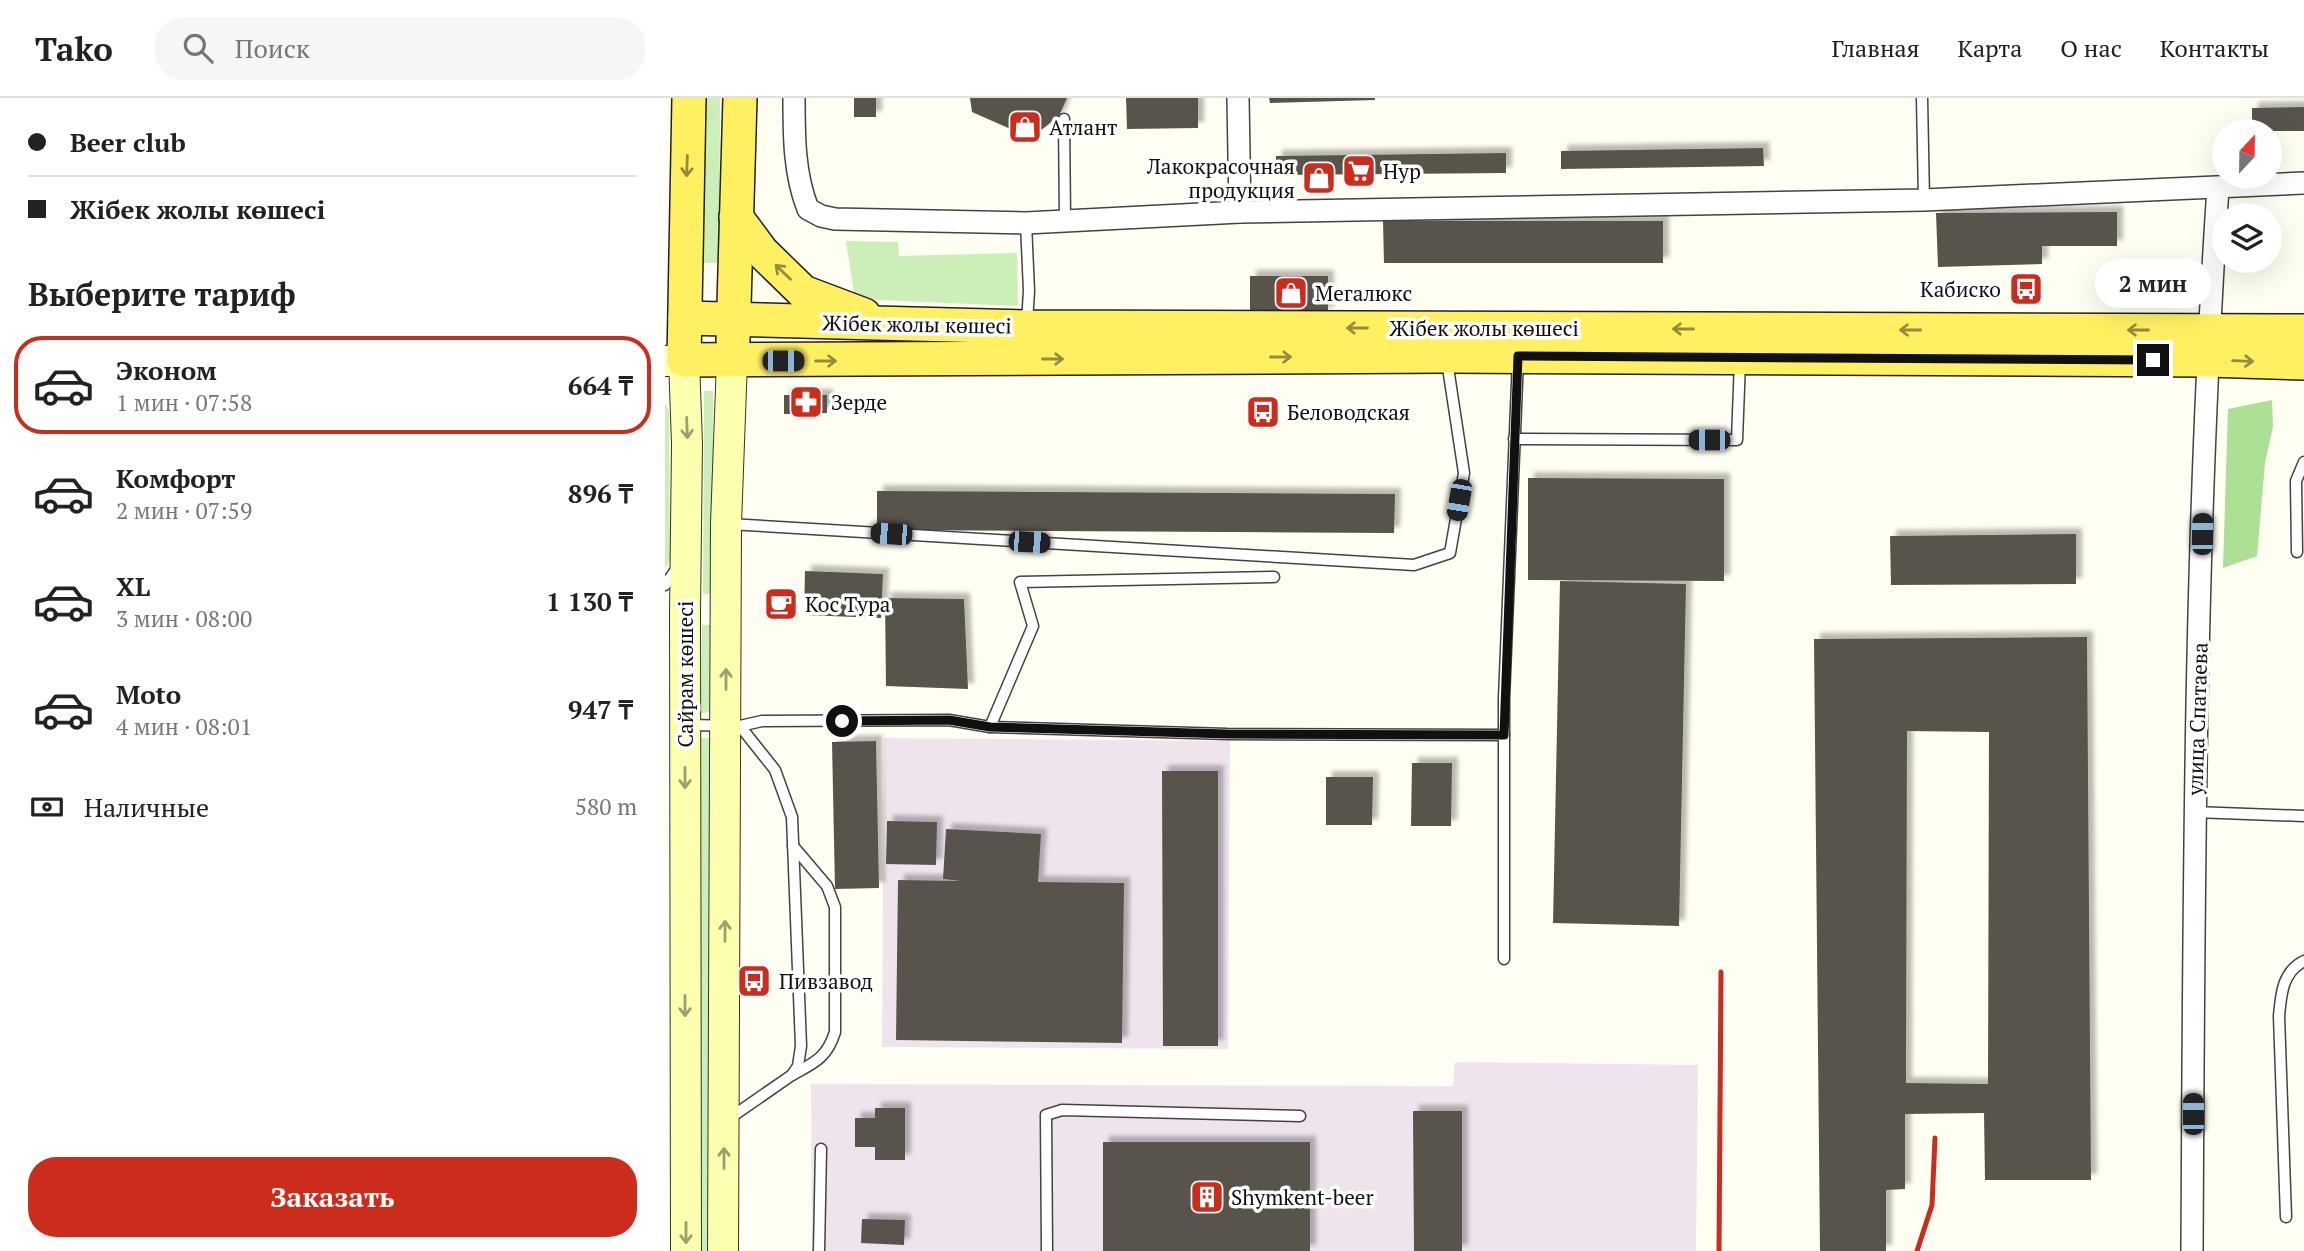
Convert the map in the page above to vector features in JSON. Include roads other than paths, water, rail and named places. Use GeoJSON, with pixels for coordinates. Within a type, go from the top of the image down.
{"type":"FeatureCollection","features":[{"type":"Feature","properties":{"kind":"main road"},"geometry":{"type":"LineString","coordinates":[[733,361],[740,98]]}},
{"type":"Feature","properties":{"kind":"main road","name":"Сайрам көшесі"},"geometry":{"type":"LineString","coordinates":[[685,116],[675,220],[674,360],[687,444],[686,1251]]}},
{"type":"Feature","properties":{"kind":"main road"},"geometry":{"type":"LineString","coordinates":[[736,217],[762,251],[803,292],[886,323]]}},
{"type":"Feature","properties":{"kind":"main road","name":"Жібек жолы көшесі"},"geometry":{"type":"LineString","coordinates":[[675,318],[1027,327],[2208,345],[2304,363]]}},
{"type":"Feature","properties":{"kind":"main road","name":"Жібек жолы көшесі"},"geometry":{"type":"LineString","coordinates":[[674,360],[1446,356],[1740,358],[2208,345],[2304,331]]}},
{"type":"Feature","properties":{"kind":"main road","name":"Сайрам көшесі"},"geometry":{"type":"LineString","coordinates":[[723,1251],[733,726],[726,611],[726,524],[733,361]]}},
{"type":"Feature","properties":{"kind":"main road"},"geometry":{"type":"LineString","coordinates":[[685,612],[726,611]]}},
{"type":"Feature","properties":{"kind":"street"},"geometry":{"type":"LineString","coordinates":[[794,98],[794,142],[802,192],[808,209],[835,219],[1025,223],[1240,212],[1924,200],[2212,188]]}},
{"type":"Feature","properties":{"kind":"street"},"geometry":{"type":"LineString","coordinates":[[1238,98],[1240,212]]}},
{"type":"Feature","properties":{"kind":"street"},"geometry":{"type":"LineString","coordinates":[[2282,184],[2304,183]]}},
{"type":"Feature","properties":{"kind":"street","name":"улица Спатаева"},"geometry":{"type":"LineString","coordinates":[[2192,1251],[2194,812],[2208,345],[2218,189]]}},
{"type":"Feature","properties":{"kind":"lane"},"geometry":{"type":"LineString","coordinates":[[1922,98],[1924,200]]}},
{"type":"Feature","properties":{"kind":"lane"},"geometry":{"type":"LineString","coordinates":[[1063,119],[1065,221]]}},
{"type":"Feature","properties":{"kind":"lane"},"geometry":{"type":"LineString","coordinates":[[1025,223],[1029,291],[1027,327]]}},
{"type":"Feature","properties":{"kind":"lane"},"geometry":{"type":"LineString","coordinates":[[726,524],[1413,565],[1450,553],[1464,473],[1446,356]]}},
{"type":"Feature","properties":{"kind":"lane"},"geometry":{"type":"LineString","coordinates":[[1504,959],[1504,735],[1518,356]]}},
{"type":"Feature","properties":{"kind":"lane"},"geometry":{"type":"LineString","coordinates":[[1514,439],[1737,440],[1740,358]]}},
{"type":"Feature","properties":{"kind":"lane"},"geometry":{"type":"LineString","coordinates":[[2297,552],[2296,481],[2304,462]]}},
{"type":"Feature","properties":{"kind":"lane"},"geometry":{"type":"LineString","coordinates":[[665,585],[685,556]]}},
{"type":"Feature","properties":{"kind":"lane"},"geometry":{"type":"LineString","coordinates":[[990,727],[1033,626],[1020,582],[1274,577]]}},
{"type":"Feature","properties":{"kind":"lane"},"geometry":{"type":"LineString","coordinates":[[685,725],[733,726],[762,721],[949,720],[990,727],[1227,734],[1504,735]]}},
{"type":"Feature","properties":{"kind":"lane"},"geometry":{"type":"LineString","coordinates":[[733,726],[775,770],[792,817],[801,1046],[798,1066],[792,1075]]}},
{"type":"Feature","properties":{"kind":"lane"},"geometry":{"type":"LineString","coordinates":[[2194,812],[2304,816]]}},
{"type":"Feature","properties":{"kind":"lane"},"geometry":{"type":"LineString","coordinates":[[724,1123],[792,1075],[817,1061],[830,1048],[835,1032],[835,907],[827,886],[793,846]]}},
{"type":"Feature","properties":{"kind":"lane"},"geometry":{"type":"LineString","coordinates":[[2285,1217],[2279,1017],[2286,978],[2304,961]]}},
{"type":"Feature","properties":{"kind":"lane"},"geometry":{"type":"LineString","coordinates":[[1047,1251],[1046,1115],[1062,1110],[1300,1116]]}},
{"type":"Feature","properties":{"kind":"lane"},"geometry":{"type":"LineString","coordinates":[[819,1251],[821,1150]]}},
{"type":"Feature","properties":{"kind":"railway"},"geometry":{"type":"LineString","coordinates":[[1719,1251],[1721,972]]}},
{"type":"Feature","properties":{"kind":"railway"},"geometry":{"type":"LineString","coordinates":[[1917,1251],[1932,1205],[1935,1138]]}},
{"type":"Feature","properties":{"kind":"place","name":"Атлант"},"geometry":{"type":"Point","coordinates":[1025,127]}},
{"type":"Feature","properties":{"kind":"place","name":"Нур"},"geometry":{"type":"Point","coordinates":[1359,171]}},
{"type":"Feature","properties":{"kind":"place","name":"Лакокрасочная продукция"},"geometry":{"type":"Point","coordinates":[1319,178]}},
{"type":"Feature","properties":{"kind":"place","name":"Кабиско"},"geometry":{"type":"Point","coordinates":[2026,289]}},
{"type":"Feature","properties":{"kind":"place","name":"Мегалюкс"},"geometry":{"type":"Point","coordinates":[1291,293]}},
{"type":"Feature","properties":{"kind":"place","name":"Зерде"},"geometry":{"type":"Point","coordinates":[806,402]}},
{"type":"Feature","properties":{"kind":"place","name":"Беловодская"},"geometry":{"type":"Point","coordinates":[1263,412]}},
{"type":"Feature","properties":{"kind":"place","name":"Кос Тура"},"geometry":{"type":"Point","coordinates":[781,604]}},
{"type":"Feature","properties":{"kind":"place","name":"Пивзавод"},"geometry":{"type":"Point","coordinates":[754,981]}},
{"type":"Feature","properties":{"kind":"place","name":"Shymkent-beer"},"geometry":{"type":"Point","coordinates":[1207,1197]}}]}
